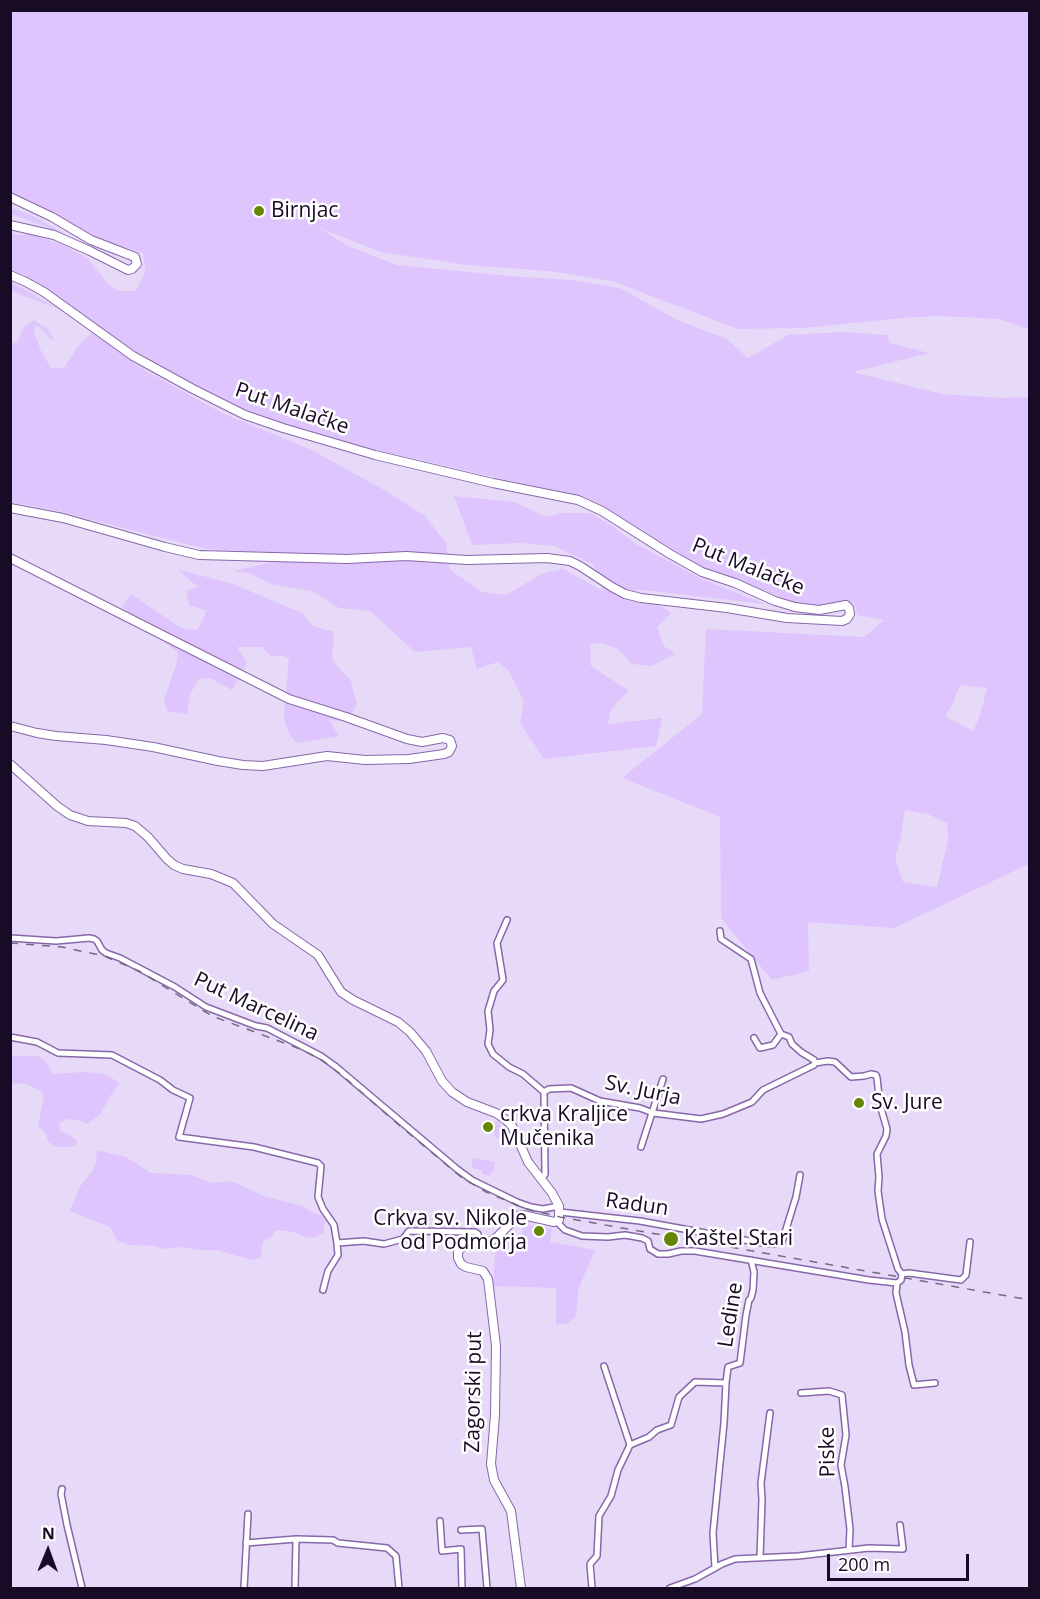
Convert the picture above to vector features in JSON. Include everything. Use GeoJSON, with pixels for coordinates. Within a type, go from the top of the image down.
{"type":"FeatureCollection","features":[{"type":"Feature","properties":{"kind":"main road"},"geometry":{"type":"LineString","coordinates":[[10,197],[52,217],[91,240],[135,257],[137,264],[128,270],[54,235],[10,225]]}},
{"type":"Feature","properties":{"kind":"main road","name":"Put Malačke"},"geometry":{"type":"LineString","coordinates":[[10,275],[44,292],[133,356],[245,415],[293,432],[375,455],[578,500],[602,511],[702,572],[795,607],[819,610],[846,605],[850,614],[842,621],[788,618],[728,608],[641,598],[626,594],[580,566],[559,559],[467,560],[406,556],[347,559],[199,555],[63,518],[10,508]]}},
{"type":"Feature","properties":{"kind":"main road"},"geometry":{"type":"LineString","coordinates":[[10,558],[289,699],[406,739],[422,742],[443,738],[450,740],[452,746],[449,752],[444,754],[410,759],[365,760],[327,756],[271,765],[253,765],[218,761],[106,740],[47,735],[10,726]]}},
{"type":"Feature","properties":{"kind":"main road"},"geometry":{"type":"LineString","coordinates":[[10,764],[70,815],[88,821],[126,823],[135,826],[148,837],[166,860],[174,865],[210,874],[233,883],[273,924],[318,955],[334,983],[342,992],[352,1000],[398,1022],[410,1032],[426,1051],[442,1081],[452,1092],[459,1098],[496,1113],[512,1126],[528,1162],[552,1193],[560,1209],[560,1218],[557,1222]]}},
{"type":"Feature","properties":{"kind":"main road","name":"Zagorski put"},"geometry":{"type":"LineString","coordinates":[[521,1588],[510,1511],[494,1480],[491,1464],[495,1415],[496,1346],[488,1279],[483,1271],[461,1264],[458,1252],[465,1243],[489,1242],[496,1238],[518,1216],[557,1222]]}},
{"type":"Feature","properties":{"kind":"street"},"geometry":{"type":"LineString","coordinates":[[507,920],[497,943],[503,980],[494,991],[488,1011],[490,1030],[488,1044],[493,1054],[509,1067],[523,1074],[544,1092],[545,1174],[542,1179]]}},
{"type":"Feature","properties":{"kind":"street"},"geometry":{"type":"LineString","coordinates":[[720,931],[721,939],[751,959],[760,993],[781,1034],[789,1037],[792,1044],[815,1063],[835,1062],[851,1077],[876,1075],[880,1105],[887,1129],[877,1154],[878,1191],[882,1220],[896,1265],[902,1274],[901,1280],[897,1283],[896,1293],[905,1332],[909,1365],[914,1385],[935,1383]]}},
{"type":"Feature","properties":{"kind":"street","name":"Put Marcelina"},"geometry":{"type":"LineString","coordinates":[[10,938],[56,941],[89,938],[97,941],[106,953],[167,982],[206,1007],[267,1028],[321,1056],[472,1180],[531,1207],[560,1209]]}},
{"type":"Feature","properties":{"kind":"street"},"geometry":{"type":"LineString","coordinates":[[754,1038],[760,1048],[773,1045],[781,1034]]}},
{"type":"Feature","properties":{"kind":"street"},"geometry":{"type":"LineString","coordinates":[[10,1037],[37,1042],[58,1053],[111,1055],[160,1080],[173,1090],[190,1098],[179,1137],[254,1148],[318,1163],[321,1166],[318,1197],[334,1225],[338,1255],[328,1271],[323,1290]]}},
{"type":"Feature","properties":{"kind":"street","name":"Sv. Jurja"},"geometry":{"type":"LineString","coordinates":[[544,1092],[549,1089],[571,1088],[600,1101],[640,1107],[653,1113],[701,1119],[723,1114],[752,1102],[763,1089],[815,1063]]}},
{"type":"Feature","properties":{"kind":"street"},"geometry":{"type":"LineString","coordinates":[[642,1147],[663,1079]]}},
{"type":"Feature","properties":{"kind":"street","name":"Radun"},"geometry":{"type":"LineString","coordinates":[[560,1209],[775,1244],[782,1242],[796,1197],[800,1175]]}},
{"type":"Feature","properties":{"kind":"street"},"geometry":{"type":"LineString","coordinates":[[557,1222],[565,1230],[582,1236],[625,1235],[642,1238],[648,1241],[650,1249],[658,1254],[695,1251],[897,1283]]}},
{"type":"Feature","properties":{"kind":"street"},"geometry":{"type":"LineString","coordinates":[[337,1243],[364,1241],[384,1244],[403,1239],[408,1231],[475,1232],[478,1234],[479,1242]]}},
{"type":"Feature","properties":{"kind":"street"},"geometry":{"type":"LineString","coordinates":[[902,1274],[961,1280],[966,1275],[970,1242]]}},
{"type":"Feature","properties":{"kind":"street","name":"Ledine"},"geometry":{"type":"LineString","coordinates":[[726,1383],[728,1367],[740,1363],[746,1315],[753,1290],[752,1260]]}},
{"type":"Feature","properties":{"kind":"street"},"geometry":{"type":"LineString","coordinates":[[603,1366],[630,1445]]}},
{"type":"Feature","properties":{"kind":"street"},"geometry":{"type":"LineString","coordinates":[[592,1588],[590,1564],[597,1556],[599,1516],[611,1496],[618,1470],[630,1445],[671,1425],[679,1397],[695,1382],[726,1383],[713,1533],[715,1568]]}},
{"type":"Feature","properties":{"kind":"street","name":"Piske"},"geometry":{"type":"LineString","coordinates":[[801,1393],[829,1391],[842,1395],[846,1435],[841,1465],[849,1518],[849,1550]]}},
{"type":"Feature","properties":{"kind":"street"},"geometry":{"type":"LineString","coordinates":[[760,1557],[762,1500],[760,1483],[770,1413]]}},
{"type":"Feature","properties":{"kind":"street"},"geometry":{"type":"LineString","coordinates":[[62,1489],[67,1525],[82,1588]]}},
{"type":"Feature","properties":{"kind":"street"},"geometry":{"type":"LineString","coordinates":[[244,1588],[248,1514]]}},
{"type":"Feature","properties":{"kind":"street"},"geometry":{"type":"LineString","coordinates":[[440,1521],[441,1551],[461,1549],[462,1588]]}},
{"type":"Feature","properties":{"kind":"street"},"geometry":{"type":"LineString","coordinates":[[670,1588],[695,1579],[735,1559],[798,1556],[869,1548],[903,1549],[900,1525]]}},
{"type":"Feature","properties":{"kind":"street"},"geometry":{"type":"LineString","coordinates":[[461,1530],[482,1529],[487,1588]]}},
{"type":"Feature","properties":{"kind":"street"},"geometry":{"type":"LineString","coordinates":[[246,1543],[296,1539],[333,1540],[339,1543],[387,1548],[396,1556],[399,1588]]}},
{"type":"Feature","properties":{"kind":"street"},"geometry":{"type":"LineString","coordinates":[[295,1588],[296,1539]]}},
{"type":"Feature","properties":{"kind":"shaded area"},"geometry":{"type":"Polygon","coordinates":[[[10,11],[1029,11],[1029,329],[999,319],[939,316],[803,328],[738,329],[612,281],[549,271],[466,265],[381,252],[319,228],[348,246],[397,265],[570,280],[620,288],[675,319],[727,339],[748,358],[788,335],[843,332],[888,335],[889,343],[929,353],[853,372],[942,394],[1004,398],[1029,397],[1029,864],[894,928],[808,922],[809,971],[772,980],[721,918],[720,817],[622,778],[702,714],[706,629],[864,637],[884,620],[858,615],[854,604],[843,601],[821,606],[802,605],[699,566],[612,511],[587,498],[354,445],[299,429],[247,410],[207,391],[130,348],[51,292],[11,269],[11,232],[17,235],[29,234],[61,244],[87,258],[109,285],[119,291],[135,291],[143,278],[145,268],[143,253],[95,238],[11,195],[10,11]],[[960,685],[945,716],[973,731],[987,688],[960,685]],[[905,810],[895,857],[903,882],[937,887],[948,840],[947,823],[930,815],[905,810]]]}},
{"type":"Feature","properties":{"kind":"shaded area"},"geometry":{"type":"Polygon","coordinates":[[[10,207],[33,216],[67,235],[11,215],[10,207]]]}},
{"type":"Feature","properties":{"kind":"shaded area"},"geometry":{"type":"Polygon","coordinates":[[[10,282],[32,294],[61,310],[11,291],[10,282]]]}},
{"type":"Feature","properties":{"kind":"shaded area"},"geometry":{"type":"Polygon","coordinates":[[[34,320],[47,329],[54,339],[51,340],[41,328],[36,326],[34,331],[41,351],[51,368],[64,368],[78,346],[92,333],[146,371],[222,413],[312,450],[384,490],[425,516],[446,543],[450,570],[482,592],[507,595],[541,574],[563,569],[603,591],[594,565],[554,546],[521,543],[472,545],[454,496],[515,502],[546,517],[560,513],[590,513],[636,544],[704,580],[765,604],[635,589],[671,613],[657,627],[664,646],[675,654],[652,666],[632,664],[618,649],[602,643],[590,644],[591,666],[629,691],[610,712],[608,724],[662,718],[656,746],[544,759],[520,723],[524,701],[509,671],[498,662],[477,669],[471,647],[415,652],[370,611],[339,608],[312,591],[271,584],[249,573],[234,571],[306,554],[206,549],[53,510],[11,502],[10,345],[18,341],[25,325],[34,320]]]}},
{"type":"Feature","properties":{"kind":"shaded area"},"geometry":{"type":"Polygon","coordinates":[[[177,569],[233,584],[302,613],[313,626],[334,632],[332,660],[351,681],[357,705],[346,721],[329,720],[339,736],[296,743],[288,732],[284,716],[289,658],[280,655],[271,657],[262,647],[237,647],[247,663],[232,690],[212,679],[200,678],[190,694],[187,714],[167,711],[164,700],[178,653],[122,607],[131,594],[181,628],[197,630],[207,611],[189,605],[186,591],[198,587],[177,569]]]}},
{"type":"Feature","properties":{"kind":"shaded area"},"geometry":{"type":"Polygon","coordinates":[[[11,1056],[38,1056],[44,1060],[53,1074],[96,1073],[107,1075],[120,1083],[101,1113],[88,1124],[79,1120],[67,1119],[59,1123],[60,1130],[77,1140],[74,1147],[56,1147],[48,1142],[46,1134],[38,1126],[44,1096],[27,1084],[11,1083],[11,1056]]]}},
{"type":"Feature","properties":{"kind":"shaded area"},"geometry":{"type":"Polygon","coordinates":[[[498,1121],[508,1137],[503,1140],[494,1135],[495,1122],[498,1121]]]}},
{"type":"Feature","properties":{"kind":"shaded area"},"geometry":{"type":"Polygon","coordinates":[[[97,1150],[126,1157],[151,1173],[191,1175],[212,1183],[229,1181],[266,1197],[303,1206],[323,1216],[325,1222],[323,1233],[316,1237],[306,1238],[294,1232],[276,1230],[263,1242],[260,1258],[252,1260],[216,1250],[182,1247],[165,1249],[129,1245],[118,1241],[110,1227],[70,1211],[79,1188],[96,1163],[97,1150]]]}},
{"type":"Feature","properties":{"kind":"shaded area"},"geometry":{"type":"Polygon","coordinates":[[[473,1158],[495,1162],[490,1176],[482,1174],[482,1170],[471,1168],[473,1158]]]}},
{"type":"Feature","properties":{"kind":"shaded area"},"geometry":{"type":"Polygon","coordinates":[[[524,1224],[552,1228],[550,1242],[595,1250],[578,1290],[576,1316],[568,1323],[556,1325],[556,1288],[493,1286],[496,1245],[502,1238],[520,1241],[524,1224]]]}},
{"type":"Feature","properties":{"kind":"railway"},"geometry":{"type":"LineString","coordinates":[[10,943],[62,947],[104,956],[139,971],[212,1016],[300,1049],[322,1060],[461,1177],[486,1192],[527,1209],[560,1217],[1030,1300]]}},
{"type":"Feature","properties":{"kind":"place","name":"Birnjac"},"geometry":{"type":"Point","coordinates":[259,211]}},
{"type":"Feature","properties":{"kind":"place","name":"Sv. Jure"},"geometry":{"type":"Point","coordinates":[859,1103]}},
{"type":"Feature","properties":{"kind":"place","name":"crkva Kraljice Mučenika"},"geometry":{"type":"Point","coordinates":[488,1127]}},
{"type":"Feature","properties":{"kind":"place","name":"Crkva sv. Nikole od Podmorja"},"geometry":{"type":"Point","coordinates":[539,1231]}},
{"type":"Feature","properties":{"kind":"place","name":"Kaštel Stari"},"geometry":{"type":"Point","coordinates":[671,1239]}}]}
